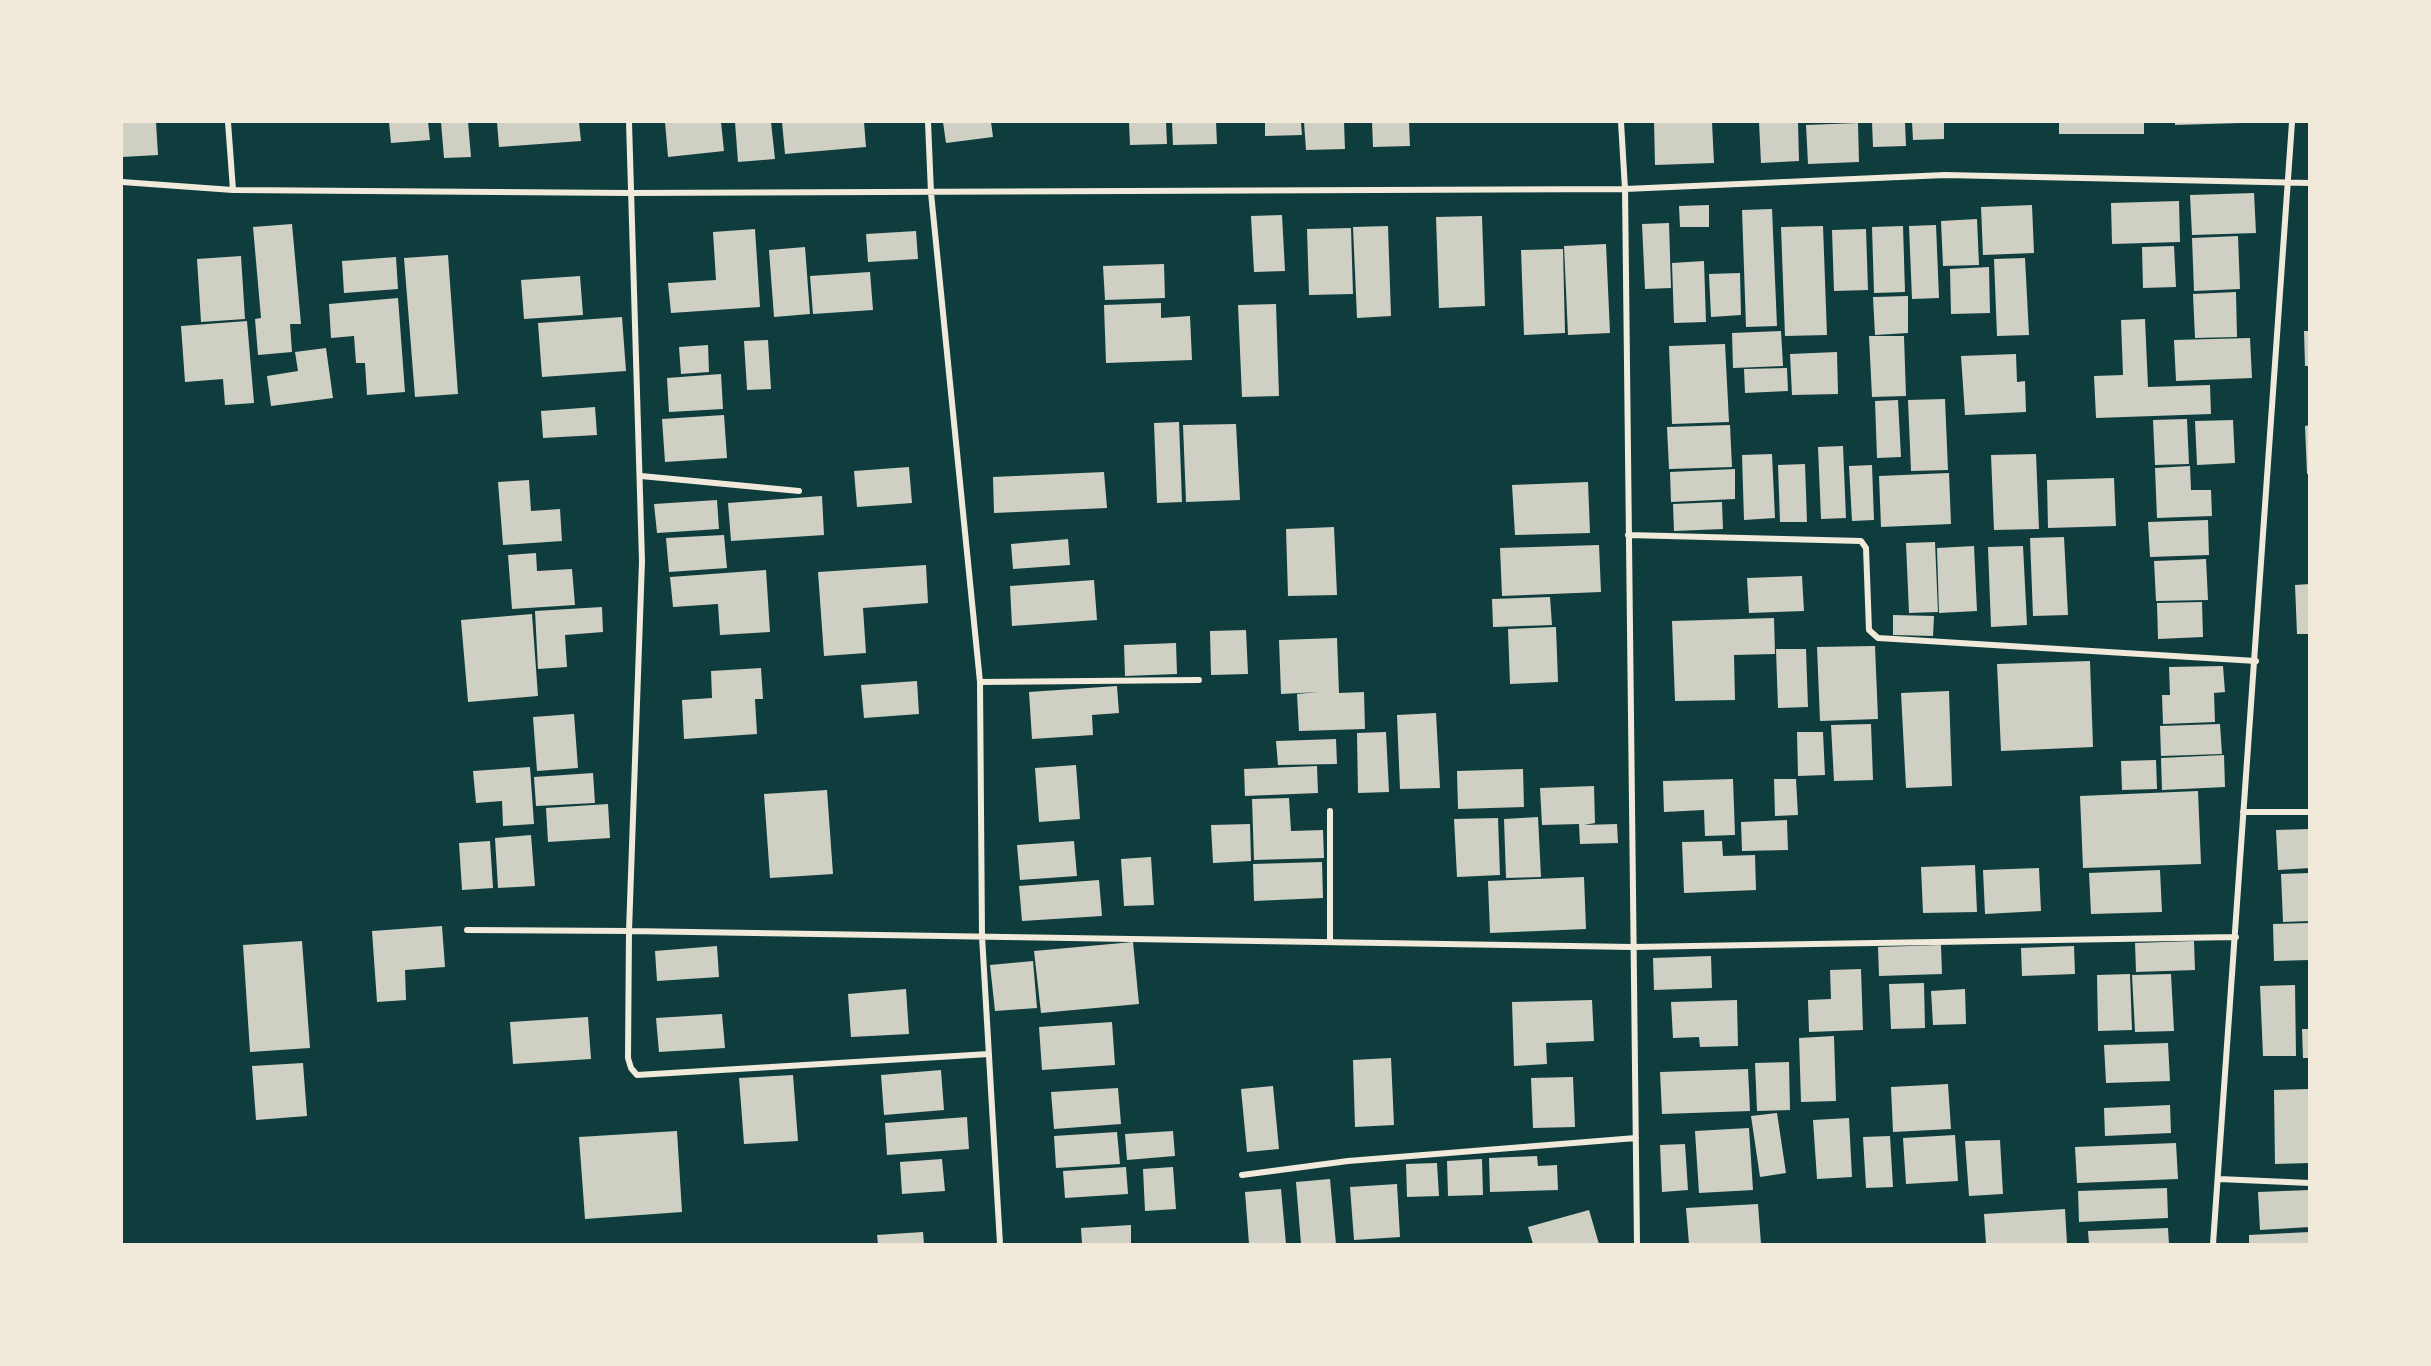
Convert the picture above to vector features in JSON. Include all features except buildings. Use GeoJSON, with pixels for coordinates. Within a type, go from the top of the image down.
{"type":"FeatureCollection","features":[{"type":"Feature","properties":{"kind":"street"},"geometry":{"type":"LineString","coordinates":[[228,122],[232,190]]}},
{"type":"Feature","properties":{"kind":"street"},"geometry":{"type":"LineString","coordinates":[[629,122],[642,561],[629,931],[628,1058],[631,1068],[637,1075],[989,1054]]}},
{"type":"Feature","properties":{"kind":"street"},"geometry":{"type":"LineString","coordinates":[[928,122],[931,192],[980,682],[982,936],[1000,1245]]}},
{"type":"Feature","properties":{"kind":"street"},"geometry":{"type":"LineString","coordinates":[[1621,122],[1625,189],[1637,1245]]}},
{"type":"Feature","properties":{"kind":"street"},"geometry":{"type":"LineString","coordinates":[[2213,1245],[2243,812],[2256,661],[2292,122]]}},
{"type":"Feature","properties":{"kind":"street"},"geometry":{"type":"LineString","coordinates":[[122,182],[232,190],[630,193],[1625,189],[1945,175],[2310,183]]}},
{"type":"Feature","properties":{"kind":"street"},"geometry":{"type":"LineString","coordinates":[[640,476],[799,491]]}},
{"type":"Feature","properties":{"kind":"street"},"geometry":{"type":"LineString","coordinates":[[1628,535],[1861,541],[1866,548],[1869,630],[1878,639],[2256,661]]}},
{"type":"Feature","properties":{"kind":"street"},"geometry":{"type":"LineString","coordinates":[[980,682],[1199,680]]}},
{"type":"Feature","properties":{"kind":"street"},"geometry":{"type":"LineString","coordinates":[[1330,811],[1330,942]]}},
{"type":"Feature","properties":{"kind":"street"},"geometry":{"type":"LineString","coordinates":[[2243,812],[2310,812]]}},
{"type":"Feature","properties":{"kind":"street"},"geometry":{"type":"LineString","coordinates":[[467,930],[1633,947],[2236,937]]}},
{"type":"Feature","properties":{"kind":"street"},"geometry":{"type":"LineString","coordinates":[[1242,1175],[1348,1161],[1636,1138]]}},
{"type":"Feature","properties":{"kind":"street"},"geometry":{"type":"LineString","coordinates":[[2219,1179],[2310,1183]]}}]}
